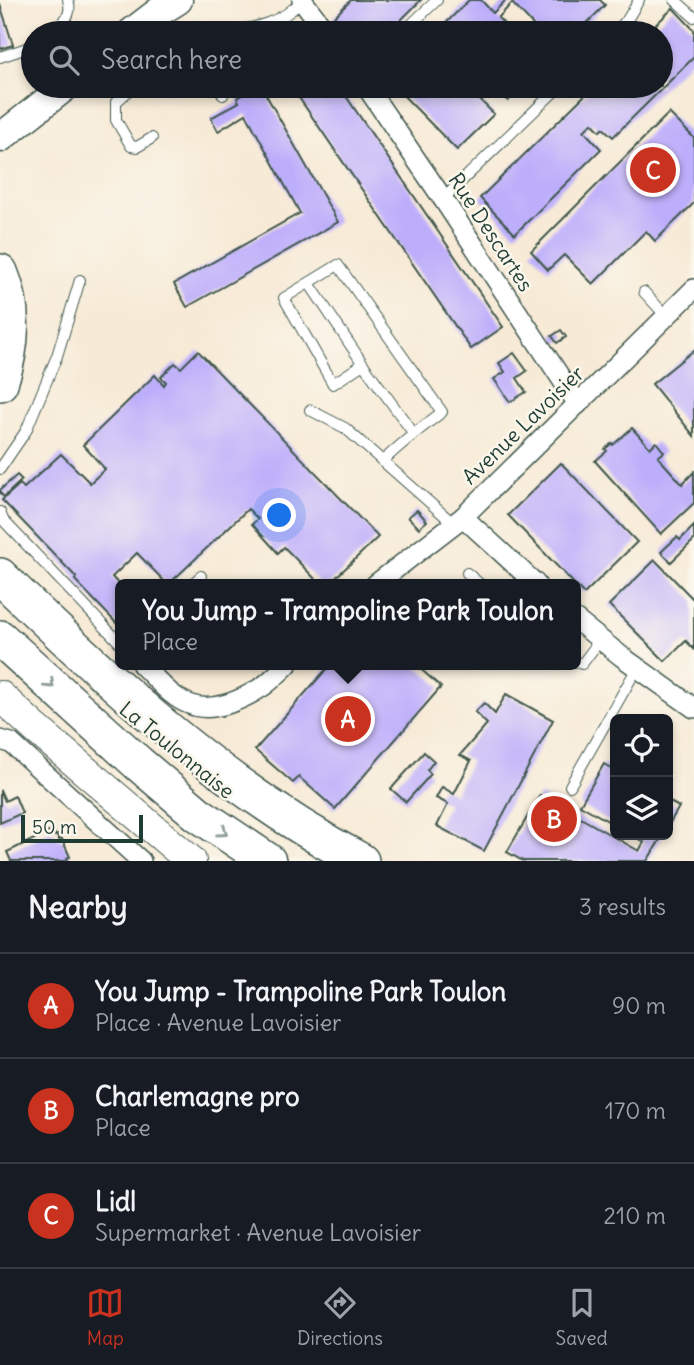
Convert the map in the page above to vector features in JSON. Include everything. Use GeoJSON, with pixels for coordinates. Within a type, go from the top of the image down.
{"type":"FeatureCollection","features":[{"type":"Feature","properties":{"kind":"highway"},"geometry":{"type":"LineString","coordinates":[[0,272],[11,318],[8,352],[0,383]]}},
{"type":"Feature","properties":{"kind":"highway"},"geometry":{"type":"LineString","coordinates":[[0,566],[48,623]]}},
{"type":"Feature","properties":{"kind":"highway"},"geometry":{"type":"LineString","coordinates":[[0,576],[48,623],[174,736],[264,804],[361,861]]}},
{"type":"Feature","properties":{"kind":"highway","name":"La Toulonnaise"},"geometry":{"type":"LineString","coordinates":[[0,592],[116,701],[169,746],[255,811],[337,861]]}},
{"type":"Feature","properties":{"kind":"highway","name":"La Toulonnaise"},"geometry":{"type":"LineString","coordinates":[[0,638],[198,814],[268,861]]}},
{"type":"Feature","properties":{"kind":"main road"},"geometry":{"type":"LineString","coordinates":[[146,21],[167,4]]}},
{"type":"Feature","properties":{"kind":"main road"},"geometry":{"type":"LineString","coordinates":[[0,138],[50,98]]}},
{"type":"Feature","properties":{"kind":"main road"},"geometry":{"type":"LineString","coordinates":[[0,696],[175,856]]}},
{"type":"Feature","properties":{"kind":"street"},"geometry":{"type":"LineString","coordinates":[[302,0],[318,21]]}},
{"type":"Feature","properties":{"kind":"street","name":"Rue Descartes"},"geometry":{"type":"LineString","coordinates":[[374,98],[578,404]]}},
{"type":"Feature","properties":{"kind":"street","name":"Avenue Lavoisier"},"geometry":{"type":"LineString","coordinates":[[383,579],[458,521],[694,289]]}},
{"type":"Feature","properties":{"kind":"street"},"geometry":{"type":"LineString","coordinates":[[458,521],[530,579]]}},
{"type":"Feature","properties":{"kind":"street"},"geometry":{"type":"LineString","coordinates":[[581,624],[694,708]]}},
{"type":"Feature","properties":{"kind":"street"},"geometry":{"type":"LineString","coordinates":[[147,670],[172,694],[190,705],[208,708],[230,703],[247,695],[264,686],[282,670]]}},
{"type":"Feature","properties":{"kind":"street"},"geometry":{"type":"LineString","coordinates":[[0,740],[11,743],[141,861]]}},
{"type":"Feature","properties":{"kind":"lane"},"geometry":{"type":"LineString","coordinates":[[64,21],[70,14],[68,0]]}},
{"type":"Feature","properties":{"kind":"lane"},"geometry":{"type":"LineString","coordinates":[[274,21],[294,9],[302,0]]}},
{"type":"Feature","properties":{"kind":"lane"},"geometry":{"type":"LineString","coordinates":[[415,21],[437,0]]}},
{"type":"Feature","properties":{"kind":"lane"},"geometry":{"type":"LineString","coordinates":[[626,21],[639,0]]}},
{"type":"Feature","properties":{"kind":"lane"},"geometry":{"type":"LineString","coordinates":[[675,0],[694,17]]}},
{"type":"Feature","properties":{"kind":"lane"},"geometry":{"type":"LineString","coordinates":[[0,57],[21,50]]}},
{"type":"Feature","properties":{"kind":"lane"},"geometry":{"type":"LineString","coordinates":[[120,98],[116,102],[116,120],[131,146],[137,146],[152,138]]}},
{"type":"Feature","properties":{"kind":"lane"},"geometry":{"type":"LineString","coordinates":[[443,199],[547,98]]}},
{"type":"Feature","properties":{"kind":"lane"},"geometry":{"type":"LineString","coordinates":[[363,364],[333,384],[284,298],[338,265],[442,412],[398,445],[383,461]]}},
{"type":"Feature","properties":{"kind":"lane"},"geometry":{"type":"LineString","coordinates":[[0,469],[26,431],[57,356],[80,280]]}},
{"type":"Feature","properties":{"kind":"lane"},"geometry":{"type":"LineString","coordinates":[[309,283],[414,434]]}},
{"type":"Feature","properties":{"kind":"lane"},"geometry":{"type":"LineString","coordinates":[[644,292],[666,316]]}},
{"type":"Feature","properties":{"kind":"lane"},"geometry":{"type":"LineString","coordinates":[[310,410],[345,428],[458,521]]}},
{"type":"Feature","properties":{"kind":"lane"},"geometry":{"type":"LineString","coordinates":[[0,512],[3,520],[115,637]]}},
{"type":"Feature","properties":{"kind":"lane"},"geometry":{"type":"LineString","coordinates":[[467,573],[474,579]]}},
{"type":"Feature","properties":{"kind":"lane"},"geometry":{"type":"LineString","coordinates":[[198,579],[201,576]]}},
{"type":"Feature","properties":{"kind":"lane"},"geometry":{"type":"LineString","coordinates":[[581,664],[600,640]]}},
{"type":"Feature","properties":{"kind":"lane"},"geometry":{"type":"LineString","coordinates":[[570,786],[637,668]]}},
{"type":"Feature","properties":{"kind":"building"},"geometry":{"type":"Polygon","coordinates":[[[351,0],[421,0],[400,21],[332,19],[351,0]]]}},
{"type":"Feature","properties":{"kind":"building"},"geometry":{"type":"Polygon","coordinates":[[[469,0],[481,0],[493,13],[506,0],[600,0],[605,5],[589,21],[529,21],[512,3],[498,18],[501,21],[448,21],[469,0]]]}},
{"type":"Feature","properties":{"kind":"building"},"geometry":{"type":"Polygon","coordinates":[[[0,4],[13,45],[0,49],[0,4]]]}},
{"type":"Feature","properties":{"kind":"building"},"geometry":{"type":"Polygon","coordinates":[[[673,8],[694,30],[694,57],[673,78],[673,21],[659,21],[673,8]]]}},
{"type":"Feature","properties":{"kind":"building"},"geometry":{"type":"Polygon","coordinates":[[[237,98],[268,98],[338,222],[187,307],[174,284],[300,213],[246,114],[218,131],[211,118],[239,102],[237,98]]]}},
{"type":"Feature","properties":{"kind":"building"},"geometry":{"type":"Polygon","coordinates":[[[299,98],[347,98],[503,327],[471,349],[299,98]]]}},
{"type":"Feature","properties":{"kind":"building"},"geometry":{"type":"Polygon","coordinates":[[[406,98],[478,98],[494,114],[457,150],[406,98]]]}},
{"type":"Feature","properties":{"kind":"building"},"geometry":{"type":"Polygon","coordinates":[[[582,98],[652,98],[613,137],[603,128],[600,131],[592,123],[584,131],[601,149],[515,234],[480,198],[582,98]]]}},
{"type":"Feature","properties":{"kind":"building"},"geometry":{"type":"Polygon","coordinates":[[[669,113],[694,138],[694,203],[655,241],[646,231],[593,284],[564,255],[548,270],[531,251],[669,113]]]}},
{"type":"Feature","properties":{"kind":"building"},"geometry":{"type":"Polygon","coordinates":[[[561,330],[566,337],[557,343],[552,336],[561,330]]]}},
{"type":"Feature","properties":{"kind":"building"},"geometry":{"type":"Polygon","coordinates":[[[694,350],[694,436],[652,384],[694,350]]]}},
{"type":"Feature","properties":{"kind":"building"},"geometry":{"type":"Polygon","coordinates":[[[198,351],[378,537],[334,579],[315,579],[284,547],[278,553],[252,524],[258,519],[248,509],[174,579],[162,579],[137,553],[112,577],[115,580],[115,622],[2,500],[20,484],[24,488],[61,454],[90,483],[105,469],[83,445],[155,375],[164,385],[166,382],[161,377],[175,363],[181,368],[198,351]]]}},
{"type":"Feature","properties":{"kind":"building"},"geometry":{"type":"Polygon","coordinates":[[[514,353],[527,371],[517,378],[526,392],[510,402],[494,379],[505,372],[499,363],[514,353]]]}},
{"type":"Feature","properties":{"kind":"building"},"geometry":{"type":"Polygon","coordinates":[[[632,428],[650,448],[656,442],[664,452],[658,457],[682,484],[694,472],[694,503],[661,534],[595,461],[607,451],[605,449],[632,428]]]}},
{"type":"Feature","properties":{"kind":"building"},"geometry":{"type":"Polygon","coordinates":[[[561,463],[637,542],[584,594],[581,591],[581,579],[570,579],[508,515],[561,463]]]}},
{"type":"Feature","properties":{"kind":"building"},"geometry":{"type":"Polygon","coordinates":[[[17,475],[22,480],[4,497],[0,490],[17,475]]]}},
{"type":"Feature","properties":{"kind":"building"},"geometry":{"type":"Polygon","coordinates":[[[417,510],[427,521],[419,528],[408,517],[417,510]]]}},
{"type":"Feature","properties":{"kind":"building"},"geometry":{"type":"Polygon","coordinates":[[[694,526],[694,540],[671,562],[661,552],[677,537],[680,540],[694,526]]]}},
{"type":"Feature","properties":{"kind":"building"},"geometry":{"type":"Polygon","coordinates":[[[655,560],[694,600],[694,649],[686,641],[665,661],[609,605],[655,560]]]}},
{"type":"Feature","properties":{"kind":"building"},"geometry":{"type":"Polygon","coordinates":[[[326,670],[422,670],[441,687],[335,809],[299,777],[293,783],[255,750],[326,670]]]}},
{"type":"Feature","properties":{"kind":"building"},"geometry":{"type":"Polygon","coordinates":[[[506,694],[553,720],[484,851],[437,826],[448,804],[436,798],[442,787],[454,794],[471,761],[460,755],[487,724],[475,712],[484,703],[495,714],[506,694]]]}},
{"type":"Feature","properties":{"kind":"building"},"geometry":{"type":"Polygon","coordinates":[[[424,752],[434,761],[427,770],[431,774],[406,802],[391,789],[424,752]]]}},
{"type":"Feature","properties":{"kind":"building"},"geometry":{"type":"Polygon","coordinates":[[[604,764],[610,768],[610,822],[580,805],[604,764]]]}},
{"type":"Feature","properties":{"kind":"building"},"geometry":{"type":"Polygon","coordinates":[[[0,790],[5,801],[15,796],[22,813],[0,823],[0,790]]]}},
{"type":"Feature","properties":{"kind":"building"},"geometry":{"type":"Polygon","coordinates":[[[540,795],[610,835],[610,840],[620,840],[639,851],[644,842],[641,840],[660,840],[647,861],[523,861],[507,852],[540,795]]]}},
{"type":"Feature","properties":{"kind":"building"},"geometry":{"type":"Polygon","coordinates":[[[673,804],[679,807],[673,817],[673,804]]]}},
{"type":"Feature","properties":{"kind":"building"},"geometry":{"type":"Polygon","coordinates":[[[51,831],[59,840],[62,839],[70,857],[67,858],[68,861],[11,861],[7,852],[51,831]]]}},
{"type":"Feature","properties":{"kind":"place","name":"Lidl"},"geometry":{"type":"Point","coordinates":[653,170]}},
{"type":"Feature","properties":{"kind":"place","name":"You Jump - Trampoline Park Toulon"},"geometry":{"type":"Point","coordinates":[348,719]}},
{"type":"Feature","properties":{"kind":"place","name":"Charlemagne pro"},"geometry":{"type":"Point","coordinates":[554,819]}}]}
